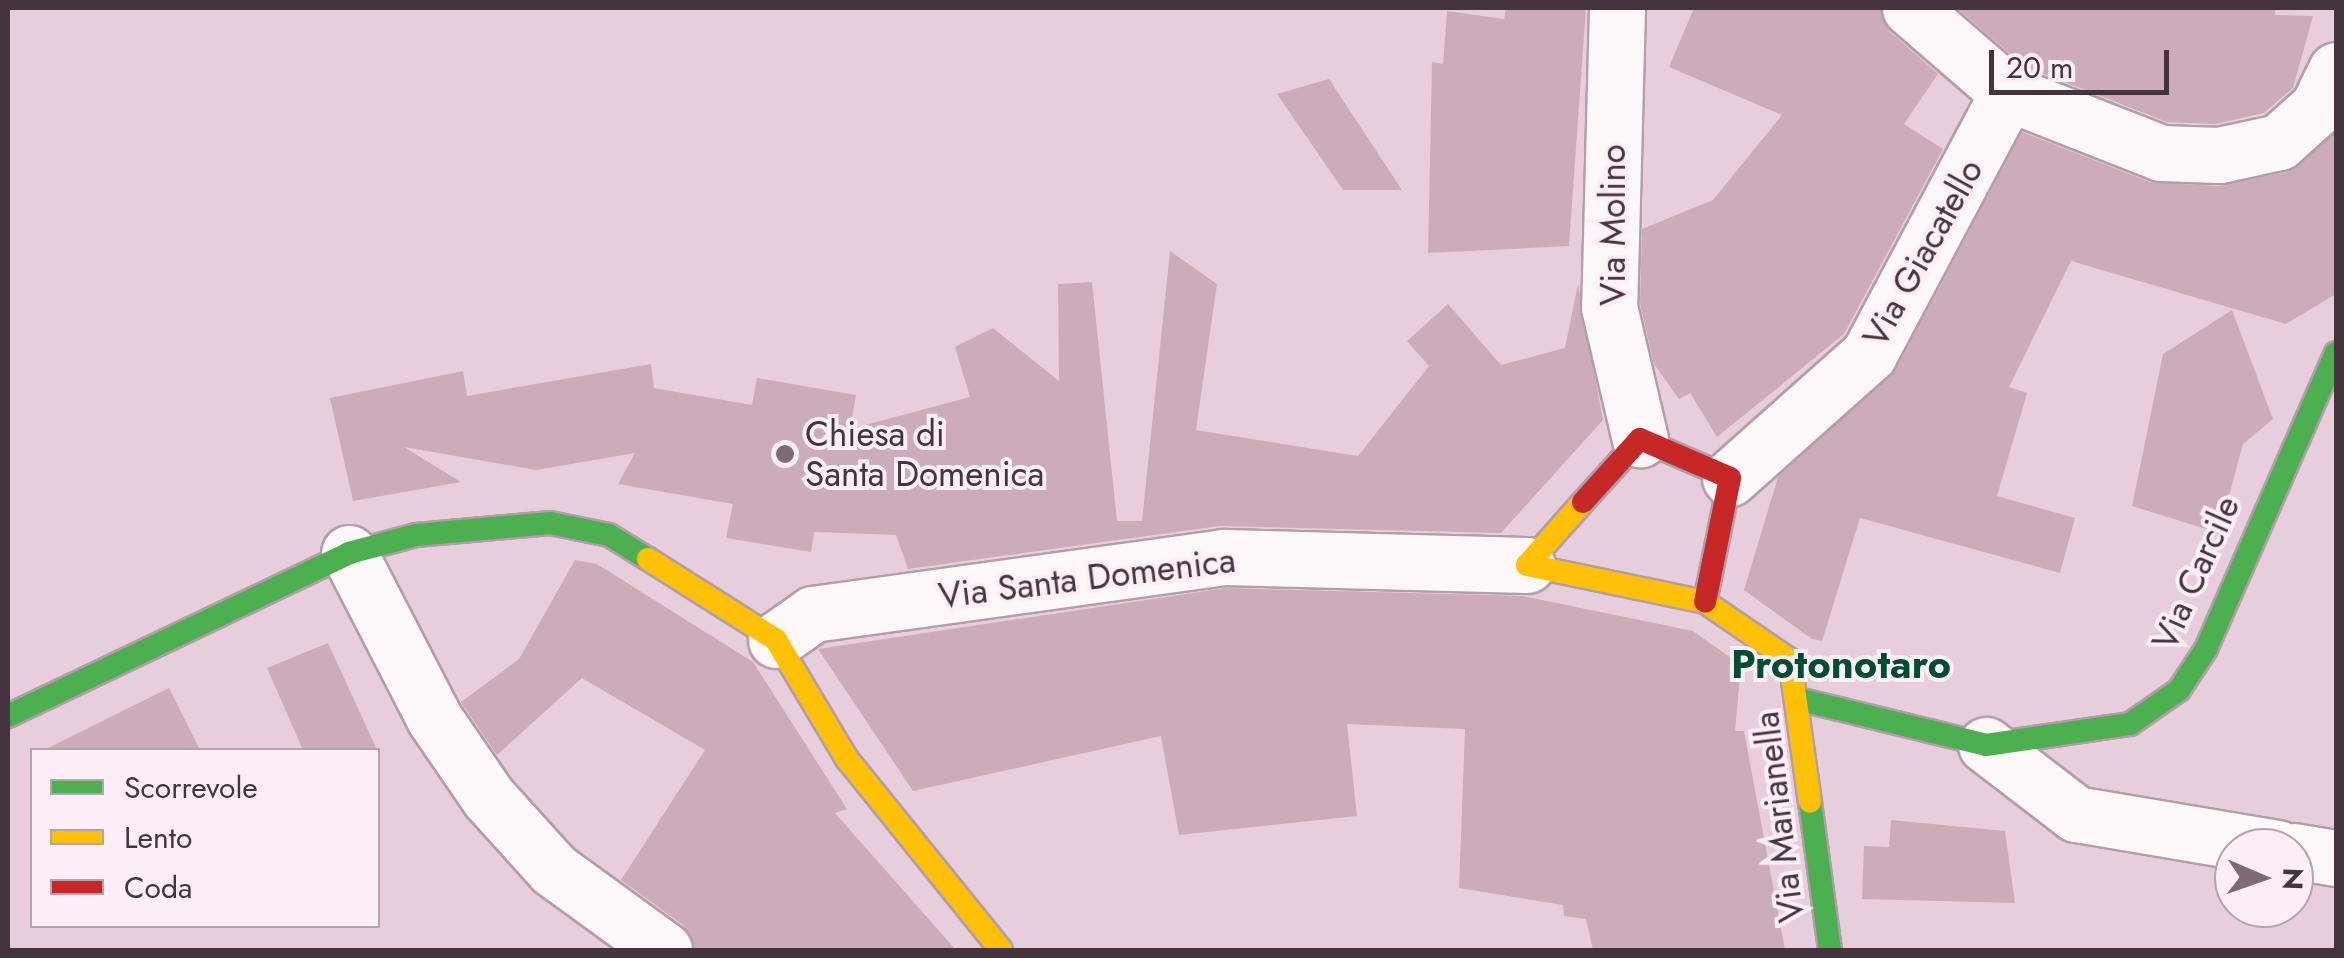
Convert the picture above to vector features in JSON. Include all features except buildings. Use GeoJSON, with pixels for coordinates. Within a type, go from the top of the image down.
{"type":"FeatureCollection","features":[{"type":"Feature","properties":{"kind":"street","name":"Via Molino"},"geometry":{"type":"LineString","coordinates":[[1617,8],[1609,307],[1640,439]]}},
{"type":"Feature","properties":{"kind":"street"},"geometry":{"type":"LineString","coordinates":[[1910,8],[2008,93],[2161,152],[2219,156],[2278,142],[2318,106],[2336,70]]}},
{"type":"Feature","properties":{"kind":"street","name":"Via Giacatello"},"geometry":{"type":"LineString","coordinates":[[1730,478],[1869,354],[2008,93]]}},
{"type":"Feature","properties":{"kind":"street","name":"Via Carcile"},"geometry":{"type":"LineString","coordinates":[[1986,745],[2130,724],[2179,690],[2206,650],[2286,455],[2314,420],[2336,353]]}},
{"type":"Feature","properties":{"kind":"street"},"geometry":{"type":"LineString","coordinates":[[1640,439],[1730,478],[1705,602],[1528,565],[1640,439]]}},
{"type":"Feature","properties":{"kind":"street"},"geometry":{"type":"LineString","coordinates":[[8,716],[349,553],[416,535],[550,523],[608,535],[776,640],[846,759],[1002,950]]}},
{"type":"Feature","properties":{"kind":"street"},"geometry":{"type":"LineString","coordinates":[[349,553],[434,718],[488,797],[554,870],[664,950]]}},
{"type":"Feature","properties":{"kind":"street","name":"Via Santa Domenica"},"geometry":{"type":"LineString","coordinates":[[776,640],[814,614],[1224,556],[1528,565]]}},
{"type":"Feature","properties":{"kind":"street","name":"Via Marianella"},"geometry":{"type":"LineString","coordinates":[[1705,602],[1790,660],[1802,700],[1830,950]]}},
{"type":"Feature","properties":{"kind":"street"},"geometry":{"type":"LineString","coordinates":[[1802,700],[1986,745],[2076,814],[2214,837]]}},
{"type":"Feature","properties":{"kind":"traffic: fast"},"geometry":{"type":"LineString","coordinates":[[1802,700],[1986,745],[2130,724],[2179,690],[2206,649],[2336,353]]}},
{"type":"Feature","properties":{"kind":"traffic: fast"},"geometry":{"type":"LineString","coordinates":[[8,716],[349,553],[416,535],[550,523],[609,535],[648,559]]}},
{"type":"Feature","properties":{"kind":"traffic: fast"},"geometry":{"type":"LineString","coordinates":[[1810,802],[1830,950]]}},
{"type":"Feature","properties":{"kind":"traffic: slow"},"geometry":{"type":"LineString","coordinates":[[1583,502],[1527,565],[1705,602],[1790,660],[1810,802]]}},
{"type":"Feature","properties":{"kind":"traffic: slow"},"geometry":{"type":"LineString","coordinates":[[648,559],[776,640],[847,759],[1001,950]]}},
{"type":"Feature","properties":{"kind":"traffic: jam"},"geometry":{"type":"LineString","coordinates":[[1583,502],[1640,439],[1730,478],[1705,602]]}},
{"type":"Feature","properties":{"kind":"place","name":"Chiesa di Santa Domenica"},"geometry":{"type":"Point","coordinates":[785,454]}},
{"type":"Feature","properties":{"kind":"district","name":"Protonotaro"},"geometry":{"type":"Point","coordinates":[1841,664]}}]}
